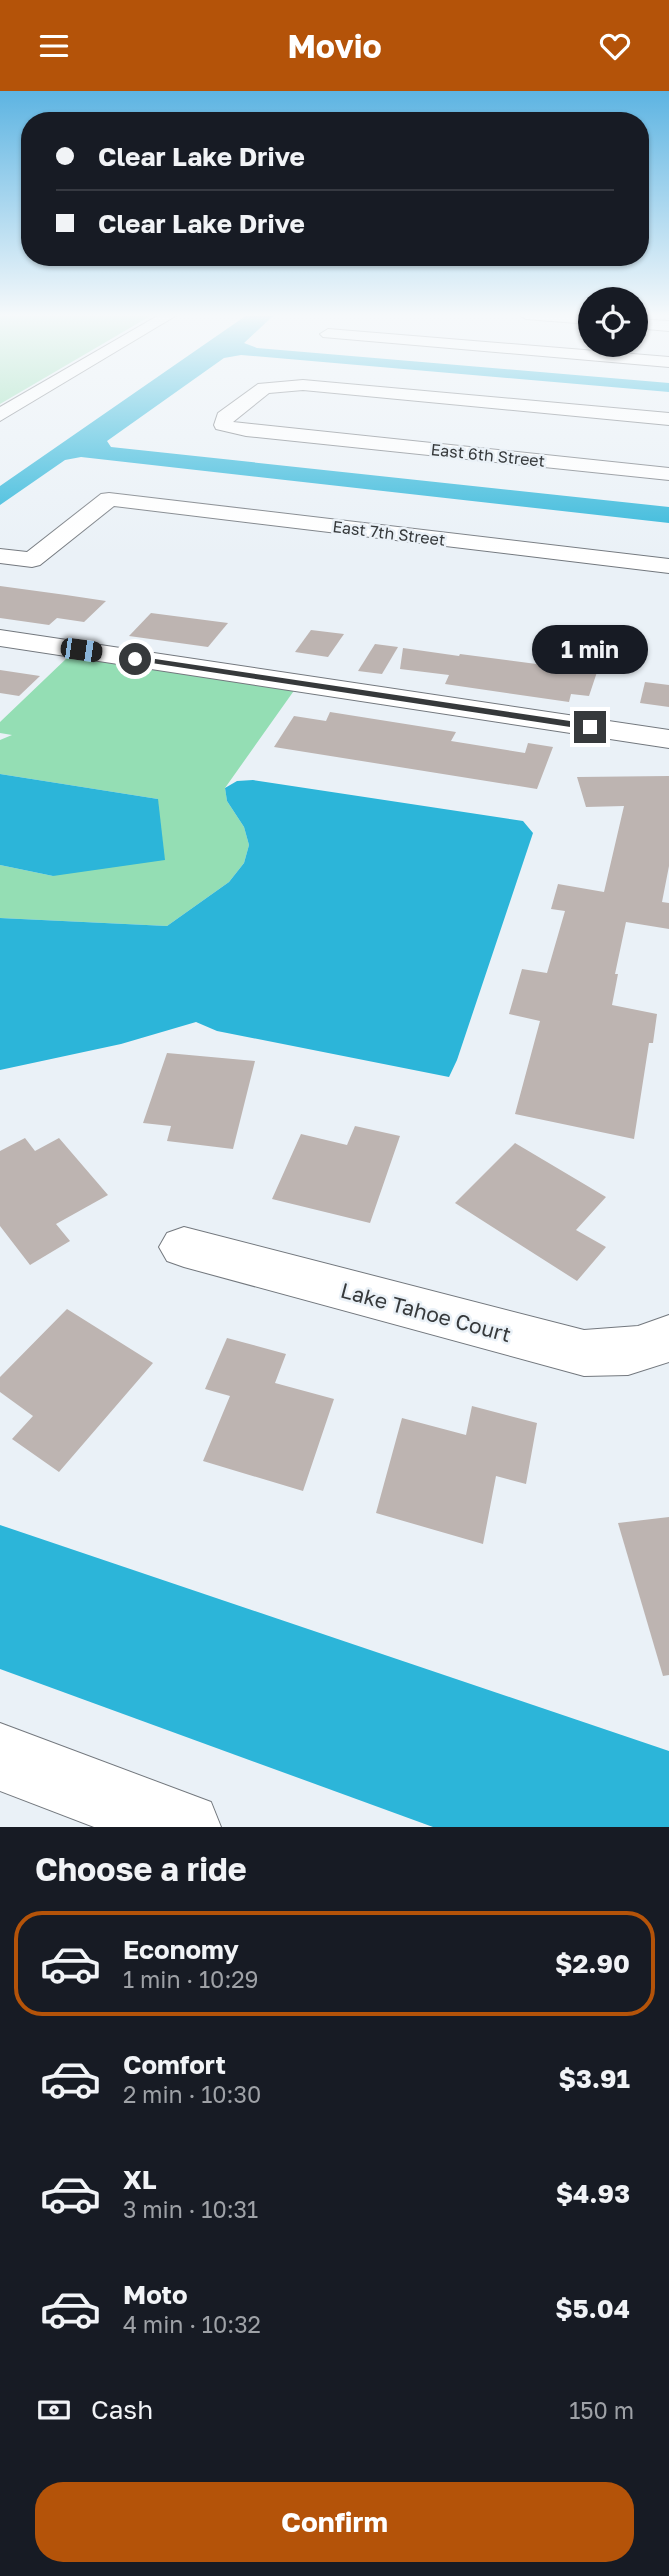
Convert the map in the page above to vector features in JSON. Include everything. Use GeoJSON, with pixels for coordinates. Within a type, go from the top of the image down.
{"type":"FeatureCollection","features":[{"type":"Feature","properties":{"kind":"street"},"geometry":{"type":"LineString","coordinates":[[0,415],[32,396]]}},
{"type":"Feature","properties":{"kind":"street","name":"East 6th Street"},"geometry":{"type":"LineString","coordinates":[[253,396],[225,417],[223,425],[246,430],[669,474]]}},
{"type":"Feature","properties":{"kind":"street","name":"East 6th Street"},"geometry":{"type":"LineString","coordinates":[[429,396],[669,419]]}},
{"type":"Feature","properties":{"kind":"street","name":"East 7th Street"},"geometry":{"type":"LineString","coordinates":[[0,556],[32,560],[109,499],[669,566]]}},
{"type":"Feature","properties":{"kind":"street"},"geometry":{"type":"LineString","coordinates":[[0,638],[669,739]]}},
{"type":"Feature","properties":{"kind":"street","name":"Lake Tahoe Court"},"geometry":{"type":"LineString","coordinates":[[184,1247],[584,1353],[622,1354],[654,1347],[669,1338]]}},
{"type":"Feature","properties":{"kind":"street"},"geometry":{"type":"LineString","coordinates":[[0,1757],[186,1827]]}},
{"type":"Feature","properties":{"kind":"green space"},"geometry":{"type":"Polygon","coordinates":[[[0,396],[14,396],[0,404],[0,396]]]}},
{"type":"Feature","properties":{"kind":"green space"},"geometry":{"type":"Polygon","coordinates":[[[68,657],[298,685],[225,788],[227,801],[244,827],[249,845],[244,863],[229,882],[167,926],[0,918],[0,865],[53,876],[158,799],[0,774],[0,740],[12,735],[0,733],[0,722],[68,657]]]}},
{"type":"Feature","properties":{"kind":"water"},"geometry":{"type":"Polygon","coordinates":[[[130,396],[170,396],[107,441],[111,447],[669,507],[669,523],[81,457],[65,460],[0,505],[0,486],[130,396]]]}},
{"type":"Feature","properties":{"kind":"water"},"geometry":{"type":"Polygon","coordinates":[[[0,774],[158,799],[165,860],[53,876],[0,865],[0,774]]]}},
{"type":"Feature","properties":{"kind":"water"},"geometry":{"type":"Polygon","coordinates":[[[253,780],[523,821],[533,833],[449,1077],[217,1031],[196,1022],[121,1044],[0,1070],[0,918],[167,926],[229,882],[244,863],[249,845],[244,827],[227,801],[225,788],[237,781],[253,780]]]}},
{"type":"Feature","properties":{"kind":"water"},"geometry":{"type":"Polygon","coordinates":[[[0,1525],[669,1751],[669,1827],[433,1827],[0,1669],[0,1525]]]}},
{"type":"Feature","properties":{"kind":"building"},"geometry":{"type":"Polygon","coordinates":[[[0,586],[106,601],[84,622],[57,618],[49,625],[0,618],[0,586]]]}},
{"type":"Feature","properties":{"kind":"building"},"geometry":{"type":"Polygon","coordinates":[[[151,613],[228,623],[208,647],[129,636],[151,613]]]}},
{"type":"Feature","properties":{"kind":"building"},"geometry":{"type":"Polygon","coordinates":[[[311,630],[344,634],[328,657],[295,652],[311,630]]]}},
{"type":"Feature","properties":{"kind":"building"},"geometry":{"type":"Polygon","coordinates":[[[375,644],[398,647],[382,674],[358,671],[375,644]]]}},
{"type":"Feature","properties":{"kind":"building"},"geometry":{"type":"Polygon","coordinates":[[[403,648],[597,672],[589,696],[571,694],[569,702],[445,684],[449,675],[400,669],[403,648]]]}},
{"type":"Feature","properties":{"kind":"building"},"geometry":{"type":"Polygon","coordinates":[[[0,670],[40,676],[19,696],[0,693],[0,670]]]}},
{"type":"Feature","properties":{"kind":"building"},"geometry":{"type":"Polygon","coordinates":[[[645,682],[669,685],[669,707],[640,703],[645,682]]]}},
{"type":"Feature","properties":{"kind":"building"},"geometry":{"type":"Polygon","coordinates":[[[330,712],[456,732],[451,741],[525,753],[528,743],[553,747],[537,789],[274,747],[294,716],[326,721],[330,712]]]}},
{"type":"Feature","properties":{"kind":"building"},"geometry":{"type":"Polygon","coordinates":[[[669,776],[669,866],[662,902],[669,903],[669,929],[626,922],[615,974],[618,974],[612,1005],[657,1014],[653,1043],[649,1043],[634,1139],[515,1114],[540,1021],[509,1014],[522,969],[547,973],[565,911],[551,909],[558,884],[604,892],[624,806],[586,807],[577,777],[669,776]]]}},
{"type":"Feature","properties":{"kind":"building"},"geometry":{"type":"Polygon","coordinates":[[[167,1053],[255,1061],[233,1149],[167,1141],[171,1126],[143,1123],[167,1053]]]}},
{"type":"Feature","properties":{"kind":"building"},"geometry":{"type":"Polygon","coordinates":[[[355,1126],[400,1136],[370,1223],[272,1199],[301,1134],[347,1145],[355,1126]]]}},
{"type":"Feature","properties":{"kind":"building"},"geometry":{"type":"Polygon","coordinates":[[[25,1138],[35,1151],[59,1138],[108,1195],[56,1224],[70,1241],[30,1265],[0,1226],[0,1151],[25,1138]]]}},
{"type":"Feature","properties":{"kind":"building"},"geometry":{"type":"Polygon","coordinates":[[[515,1143],[606,1197],[576,1230],[606,1247],[577,1281],[455,1203],[515,1143]]]}},
{"type":"Feature","properties":{"kind":"building"},"geometry":{"type":"Polygon","coordinates":[[[67,1309],[153,1363],[59,1472],[12,1439],[33,1416],[0,1392],[0,1377],[67,1309]]]}},
{"type":"Feature","properties":{"kind":"building"},"geometry":{"type":"Polygon","coordinates":[[[227,1338],[286,1354],[275,1383],[334,1399],[303,1491],[203,1461],[230,1396],[205,1389],[227,1338]]]}},
{"type":"Feature","properties":{"kind":"building"},"geometry":{"type":"Polygon","coordinates":[[[472,1406],[537,1423],[526,1484],[496,1476],[483,1544],[376,1513],[402,1418],[466,1435],[472,1406]]]}},
{"type":"Feature","properties":{"kind":"building"},"geometry":{"type":"Polygon","coordinates":[[[669,1517],[669,1675],[663,1676],[618,1523],[669,1517]]]}},
{"type":"Feature","properties":{"kind":"route"},"geometry":{"type":"LineString","coordinates":[[135,659],[590,727]]}}]}
